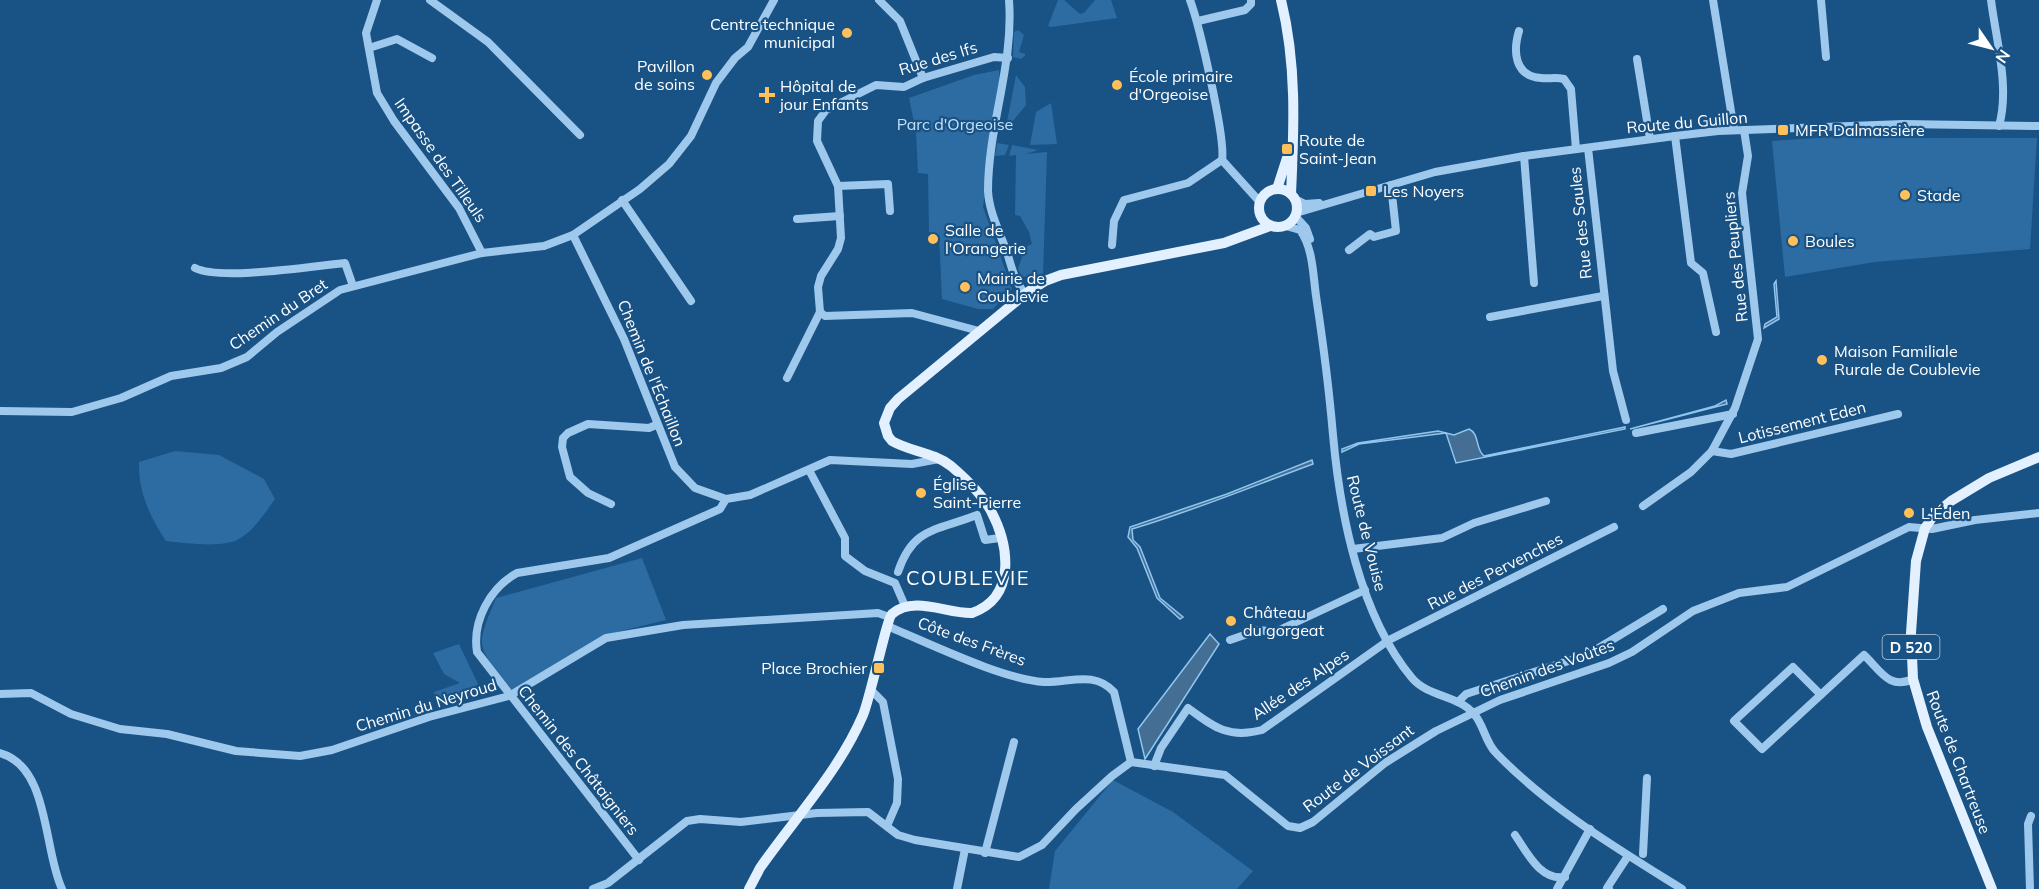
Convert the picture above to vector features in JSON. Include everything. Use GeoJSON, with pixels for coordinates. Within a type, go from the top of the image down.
{"type":"FeatureCollection","features":[{"type":"Feature","properties":{"kind":"main road"},"geometry":{"type":"LineString","coordinates":[[749,889],[760,868],[848,746],[872,691],[890,619],[905,606],[924,606],[964,613],[978,611],[987,605],[1006,579],[1005,563],[996,523],[985,501],[964,478],[939,459],[892,441],[885,430],[886,416],[898,399],[979,331],[1025,294],[1061,274],[1224,243],[1270,226],[1286,226],[1296,215],[1293,196],[1294,107],[1291,43],[1281,0]]}},
{"type":"Feature","properties":{"kind":"main road"},"geometry":{"type":"LineString","coordinates":[[1277,189],[1285,171],[1294,107]]}},
{"type":"Feature","properties":{"kind":"main road"},"geometry":{"type":"LineString","coordinates":[[1182,250],[1240,234],[1250,227],[1259,214],[1259,201],[1266,192],[1277,189],[1293,196]]}},
{"type":"Feature","properties":{"kind":"main road"},"geometry":{"type":"LineString","coordinates":[[1259,214],[1270,226]]}},
{"type":"Feature","properties":{"kind":"main road","name":"Route de Chartreuse"},"geometry":{"type":"LineString","coordinates":[[1992,889],[1927,727],[1913,679],[1911,633],[1916,561],[1925,528],[1934,515],[1951,501],[1989,478],[2039,457]]}},
{"type":"Feature","properties":{"kind":"street","name":"Impasse des Tilleuls"},"geometry":{"type":"LineString","coordinates":[[377,0],[366,30],[378,93],[394,121],[459,208],[483,253]]}},
{"type":"Feature","properties":{"kind":"street"},"geometry":{"type":"LineString","coordinates":[[430,0],[488,42],[580,135]]}},
{"type":"Feature","properties":{"kind":"street","name":"Chemin du Bret"},"geometry":{"type":"LineString","coordinates":[[0,411],[72,412],[121,398],[171,376],[221,368],[247,357],[340,290],[483,253],[544,246],[573,235],[661,172],[691,136],[716,83],[735,58],[748,47],[774,0]]}},
{"type":"Feature","properties":{"kind":"street"},"geometry":{"type":"LineString","coordinates":[[879,0],[900,21],[923,78]]}},
{"type":"Feature","properties":{"kind":"street"},"geometry":{"type":"LineString","coordinates":[[1009,0],[1008,58],[988,191],[993,213],[1016,280],[1025,294]]}},
{"type":"Feature","properties":{"kind":"street"},"geometry":{"type":"LineString","coordinates":[[1190,0],[1198,21],[1218,126],[1222,160],[1259,201]]}},
{"type":"Feature","properties":{"kind":"street"},"geometry":{"type":"LineString","coordinates":[[1198,21],[1245,10],[1251,4],[1251,0]]}},
{"type":"Feature","properties":{"kind":"street","name":"Rue des Peupliers"},"geometry":{"type":"LineString","coordinates":[[1643,506],[1690,472],[1712,451],[1733,414],[1758,339],[1742,193],[1748,156],[1739,130],[1713,0]]}},
{"type":"Feature","properties":{"kind":"street"},"geometry":{"type":"LineString","coordinates":[[1821,0],[1826,57]]}},
{"type":"Feature","properties":{"kind":"street"},"geometry":{"type":"LineString","coordinates":[[1991,0],[2003,92],[2003,110],[1999,126]]}},
{"type":"Feature","properties":{"kind":"street"},"geometry":{"type":"LineString","coordinates":[[1519,32],[1514,48],[1518,65],[1523,71],[1539,78],[1564,79],[1571,89],[1576,149]]}},
{"type":"Feature","properties":{"kind":"street"},"geometry":{"type":"LineString","coordinates":[[369,48],[397,39],[432,58]]}},
{"type":"Feature","properties":{"kind":"street","name":"Rue des Ifs"},"geometry":{"type":"LineString","coordinates":[[838,186],[817,141],[818,121],[826,110],[876,85],[904,87],[923,78],[994,57],[1008,58]]}},
{"type":"Feature","properties":{"kind":"street"},"geometry":{"type":"LineString","coordinates":[[1637,59],[1650,140]]}},
{"type":"Feature","properties":{"kind":"street","name":"Route du Guillon"},"geometry":{"type":"LineString","coordinates":[[1296,215],[1435,172],[1524,156],[1676,136],[1739,130],[1903,124],[2039,126]]}},
{"type":"Feature","properties":{"kind":"street"},"geometry":{"type":"LineString","coordinates":[[1676,136],[1691,263],[1703,273],[1716,332]]}},
{"type":"Feature","properties":{"kind":"street","name":"Rue des Saules"},"geometry":{"type":"LineString","coordinates":[[1588,148],[1613,371],[1626,420]]}},
{"type":"Feature","properties":{"kind":"street"},"geometry":{"type":"LineString","coordinates":[[1524,156],[1534,283]]}},
{"type":"Feature","properties":{"kind":"street"},"geometry":{"type":"LineString","coordinates":[[1112,245],[1114,221],[1124,200],[1188,183],[1222,160]]}},
{"type":"Feature","properties":{"kind":"street"},"geometry":{"type":"LineString","coordinates":[[787,378],[820,312],[818,287],[820,276],[838,249],[841,238],[838,186],[888,184],[890,211]]}},
{"type":"Feature","properties":{"kind":"street"},"geometry":{"type":"LineString","coordinates":[[1349,250],[1370,234],[1374,237],[1396,231],[1391,185]]}},
{"type":"Feature","properties":{"kind":"street","name":"Route du Guillon"},"geometry":{"type":"LineString","coordinates":[[1293,196],[1311,205],[1344,199]]}},
{"type":"Feature","properties":{"kind":"street"},"geometry":{"type":"LineString","coordinates":[[622,200],[690,301]]}},
{"type":"Feature","properties":{"kind":"street","name":"Route de Vouise"},"geometry":{"type":"LineString","coordinates":[[1296,215],[1306,228],[1328,379],[1336,466],[1353,549],[1365,590],[1389,640],[1412,677],[1421,687],[1458,702],[1473,712],[1494,752],[1527,782],[1590,830],[1682,889]]}},
{"type":"Feature","properties":{"kind":"street"},"geometry":{"type":"LineString","coordinates":[[797,219],[840,216]]}},
{"type":"Feature","properties":{"kind":"street","name":"Route de Vouise"},"geometry":{"type":"LineString","coordinates":[[1286,226],[1300,230],[1309,252]]}},
{"type":"Feature","properties":{"kind":"street","name":"Chemin de l'Échaillon"},"geometry":{"type":"LineString","coordinates":[[573,235],[624,339],[656,425],[680,476],[695,488],[726,499]]}},
{"type":"Feature","properties":{"kind":"street"},"geometry":{"type":"LineString","coordinates":[[195,268],[204,273],[345,263],[353,286]]}},
{"type":"Feature","properties":{"kind":"street","name":"Rue des Saules"},"geometry":{"type":"LineString","coordinates":[[1490,317],[1603,296]]}},
{"type":"Feature","properties":{"kind":"street"},"geometry":{"type":"LineString","coordinates":[[820,312],[825,316],[912,314],[979,331]]}},
{"type":"Feature","properties":{"kind":"street"},"geometry":{"type":"LineString","coordinates":[[1635,433],[1733,414]]}},
{"type":"Feature","properties":{"kind":"street","name":"Lotissement Eden"},"geometry":{"type":"LineString","coordinates":[[1712,451],[1731,454],[1898,414]]}},
{"type":"Feature","properties":{"kind":"street"},"geometry":{"type":"LineString","coordinates":[[611,504],[588,493],[570,477],[562,447],[563,438],[568,433],[588,424],[649,428],[656,425]]}},
{"type":"Feature","properties":{"kind":"street","name":"Chemin des Châtaigniers"},"geometry":{"type":"LineString","coordinates":[[639,860],[477,652],[475,639],[492,593],[504,580],[517,573],[609,558],[720,509],[726,499],[750,495],[830,460],[912,464],[939,459]]}},
{"type":"Feature","properties":{"kind":"street"},"geometry":{"type":"LineString","coordinates":[[809,470],[845,538],[844,556],[865,571],[895,584],[905,606]]}},
{"type":"Feature","properties":{"kind":"street"},"geometry":{"type":"LineString","coordinates":[[1353,549],[1442,538],[1474,523],[1546,501]]}},
{"type":"Feature","properties":{"kind":"street","name":"Chemin des Voûtes"},"geometry":{"type":"LineString","coordinates":[[1473,712],[1608,663],[1632,652],[1693,611],[1739,593],[1787,587],[1908,527],[1925,528],[2039,513]]}},
{"type":"Feature","properties":{"kind":"street"},"geometry":{"type":"LineString","coordinates":[[898,572],[908,547],[918,537],[977,515],[985,540],[1000,538]]}},
{"type":"Feature","properties":{"kind":"street","name":"Rue des Pervenches"},"geometry":{"type":"LineString","coordinates":[[1389,640],[1614,527]]}},
{"type":"Feature","properties":{"kind":"street"},"geometry":{"type":"LineString","coordinates":[[1230,640],[1259,630],[1275,632],[1365,590]]}},
{"type":"Feature","properties":{"kind":"street"},"geometry":{"type":"LineString","coordinates":[[1458,702],[1466,694],[1587,655],[1663,609]]}},
{"type":"Feature","properties":{"kind":"street","name":"Chemin du Neyroud"},"geometry":{"type":"LineString","coordinates":[[0,694],[31,693],[72,714],[120,729],[167,734],[236,751],[300,756],[332,750],[429,717],[509,696],[606,638],[683,625],[737,620],[878,613],[890,619]]}},
{"type":"Feature","properties":{"kind":"street","name":"Côte des Frères"},"geometry":{"type":"LineString","coordinates":[[890,619],[997,670],[1044,682],[1079,679],[1098,680],[1107,684],[1114,692],[1131,762]]}},
{"type":"Feature","properties":{"kind":"street","name":"Allée des Alpes"},"geometry":{"type":"LineString","coordinates":[[1154,766],[1161,748],[1188,708],[1225,731],[1244,735],[1262,730],[1382,648],[1389,640]]}},
{"type":"Feature","properties":{"kind":"street"},"geometry":{"type":"LineString","coordinates":[[1821,695],[1793,667],[1734,721],[1762,749],[1821,695],[1864,654],[1894,683],[1900,685],[1913,679]]}},
{"type":"Feature","properties":{"kind":"street"},"geometry":{"type":"LineString","coordinates":[[872,691],[883,702],[898,779],[897,803],[887,826]]}},
{"type":"Feature","properties":{"kind":"street","name":"Route de Voissant"},"geometry":{"type":"LineString","coordinates":[[1131,762],[1225,775],[1288,826],[1300,828],[1313,822],[1410,746],[1473,712]]}},
{"type":"Feature","properties":{"kind":"street"},"geometry":{"type":"LineString","coordinates":[[985,853],[1014,742]]}},
{"type":"Feature","properties":{"kind":"street"},"geometry":{"type":"LineString","coordinates":[[0,753],[9,755],[22,765],[34,782],[62,889]]}},
{"type":"Feature","properties":{"kind":"street"},"geometry":{"type":"LineString","coordinates":[[593,889],[605,887],[687,822],[700,819],[741,822],[798,815],[868,812],[898,835],[985,853],[1019,857],[1042,845],[1076,809],[1131,762]]}},
{"type":"Feature","properties":{"kind":"street"},"geometry":{"type":"LineString","coordinates":[[1644,854],[1647,778]]}},
{"type":"Feature","properties":{"kind":"street"},"geometry":{"type":"LineString","coordinates":[[2030,889],[2028,824],[2031,816]]}},
{"type":"Feature","properties":{"kind":"street"},"geometry":{"type":"LineString","coordinates":[[1557,889],[1590,830]]}},
{"type":"Feature","properties":{"kind":"street"},"geometry":{"type":"LineString","coordinates":[[1515,835],[1539,867],[1552,877],[1565,877]]}},
{"type":"Feature","properties":{"kind":"street"},"geometry":{"type":"LineString","coordinates":[[957,889],[965,849]]}},
{"type":"Feature","properties":{"kind":"street"},"geometry":{"type":"LineString","coordinates":[[1609,889],[1607,888],[1628,856]]}},
{"type":"Feature","properties":{"kind":"green space"},"geometry":{"type":"Polygon","coordinates":[[[1058,0],[1064,0],[1080,14],[1084,13],[1095,0],[1111,0],[1117,18],[1051,27],[1048,26],[1058,0]]]}},
{"type":"Feature","properties":{"kind":"green space"},"geometry":{"type":"Polygon","coordinates":[[[1018,30],[1024,35],[1019,52],[1025,56],[1021,59],[1013,57],[1014,32],[1018,30]]]}},
{"type":"Feature","properties":{"kind":"green space","name":"Parc d'Orgeoise"},"geometry":{"type":"Polygon","coordinates":[[[999,70],[1000,89],[983,207],[1012,289],[993,309],[978,309],[942,299],[939,235],[929,232],[928,174],[918,173],[916,132],[909,98],[974,75],[999,70]]]}},
{"type":"Feature","properties":{"kind":"green space"},"geometry":{"type":"Polygon","coordinates":[[[1016,75],[1025,87],[1026,105],[1012,122],[1007,122],[1016,75]]]}},
{"type":"Feature","properties":{"kind":"green space"},"geometry":{"type":"Polygon","coordinates":[[[1051,103],[1057,144],[1030,145],[1036,112],[1051,103]]]}},
{"type":"Feature","properties":{"kind":"green space","name":"Stade"},"geometry":{"type":"Polygon","coordinates":[[[1879,134],[1883,138],[2037,138],[2030,249],[1875,262],[1785,277],[1772,141],[1879,134]]]}},
{"type":"Feature","properties":{"kind":"green space"},"geometry":{"type":"Polygon","coordinates":[[[997,143],[1009,145],[1005,155],[995,156],[997,143]]]}},
{"type":"Feature","properties":{"kind":"green space"},"geometry":{"type":"Polygon","coordinates":[[[1012,145],[1038,150],[1026,154],[1047,152],[1043,275],[1022,277],[1018,269],[1025,247],[1032,244],[1029,232],[1020,216],[1015,215],[1016,155],[1009,156],[1012,145]]]}},
{"type":"Feature","properties":{"kind":"green space"},"geometry":{"type":"Polygon","coordinates":[[[175,451],[219,455],[264,479],[275,499],[253,527],[237,540],[222,544],[166,541],[146,504],[139,473],[139,462],[175,451]]]}},
{"type":"Feature","properties":{"kind":"green space"},"geometry":{"type":"Polygon","coordinates":[[[642,558],[666,620],[605,635],[513,691],[492,665],[483,648],[484,629],[496,598],[642,558]]]}},
{"type":"Feature","properties":{"kind":"green space"},"geometry":{"type":"Polygon","coordinates":[[[459,644],[478,684],[475,686],[478,690],[438,705],[434,692],[460,683],[444,674],[433,653],[459,644]]]}},
{"type":"Feature","properties":{"kind":"green space"},"geometry":{"type":"Polygon","coordinates":[[[1113,780],[1173,812],[1253,871],[1237,889],[1049,889],[1055,851],[1113,780]]]}},
{"type":"Feature","properties":{"kind":"shaded area"},"geometry":{"type":"Polygon","coordinates":[[[1776,281],[1779,319],[1764,328],[1765,324],[1777,317],[1774,284],[1776,281]]]}},
{"type":"Feature","properties":{"kind":"shaded area"},"geometry":{"type":"Polygon","coordinates":[[[1726,400],[1727,404],[1630,429],[1715,406],[1726,400]]]}},
{"type":"Feature","properties":{"kind":"shaded area"},"geometry":{"type":"Polygon","coordinates":[[[1625,427],[1625,429],[1456,463],[1446,433],[1454,435],[1469,429],[1475,434],[1484,456],[1625,427]]]}},
{"type":"Feature","properties":{"kind":"shaded area"},"geometry":{"type":"Polygon","coordinates":[[[1438,431],[1446,433],[1359,444],[1342,452],[1342,449],[1358,443],[1438,431]]]}},
{"type":"Feature","properties":{"kind":"shaded area"},"geometry":{"type":"Polygon","coordinates":[[[1312,460],[1313,464],[1132,529],[1133,540],[1140,547],[1160,598],[1183,617],[1180,619],[1157,598],[1137,548],[1128,537],[1130,527],[1227,494],[1312,460]]]}},
{"type":"Feature","properties":{"kind":"shaded area"},"geometry":{"type":"Polygon","coordinates":[[[1210,634],[1219,644],[1145,759],[1138,729],[1210,634]]]}},
{"type":"Feature","properties":{"kind":"place","name":"Centre technique municipal"},"geometry":{"type":"Point","coordinates":[847,33]}},
{"type":"Feature","properties":{"kind":"place","name":"Pavillon de soins"},"geometry":{"type":"Point","coordinates":[707,75]}},
{"type":"Feature","properties":{"kind":"place","name":"École primaire d'Orgeoise"},"geometry":{"type":"Point","coordinates":[1117,85]}},
{"type":"Feature","properties":{"kind":"place","name":"Hôpital de jour Enfants"},"geometry":{"type":"Point","coordinates":[767,95]}},
{"type":"Feature","properties":{"kind":"place","name":"MFR Dalmassière"},"geometry":{"type":"Point","coordinates":[1783,130]}},
{"type":"Feature","properties":{"kind":"place","name":"Route de Saint-Jean"},"geometry":{"type":"Point","coordinates":[1287,149]}},
{"type":"Feature","properties":{"kind":"place","name":"Les Noyers"},"geometry":{"type":"Point","coordinates":[1371,191]}},
{"type":"Feature","properties":{"kind":"place","name":"Stade"},"geometry":{"type":"Point","coordinates":[1905,195]}},
{"type":"Feature","properties":{"kind":"place","name":"Salle de l'Orangerie"},"geometry":{"type":"Point","coordinates":[933,239]}},
{"type":"Feature","properties":{"kind":"place","name":"Boules"},"geometry":{"type":"Point","coordinates":[1793,241]}},
{"type":"Feature","properties":{"kind":"place","name":"Mairie de Coublevie"},"geometry":{"type":"Point","coordinates":[965,287]}},
{"type":"Feature","properties":{"kind":"place","name":"Maison Familiale Rurale de Coublevie"},"geometry":{"type":"Point","coordinates":[1822,360]}},
{"type":"Feature","properties":{"kind":"place","name":"Église Saint-Pierre"},"geometry":{"type":"Point","coordinates":[921,493]}},
{"type":"Feature","properties":{"kind":"place","name":"L'Éden"},"geometry":{"type":"Point","coordinates":[1909,513]}},
{"type":"Feature","properties":{"kind":"place","name":"Château du gorgeat"},"geometry":{"type":"Point","coordinates":[1231,621]}},
{"type":"Feature","properties":{"kind":"place","name":"Place Brochier"},"geometry":{"type":"Point","coordinates":[879,668]}},
{"type":"Feature","properties":{"kind":"district","name":"COUBLEVIE"},"geometry":{"type":"Point","coordinates":[968,577]}}]}
